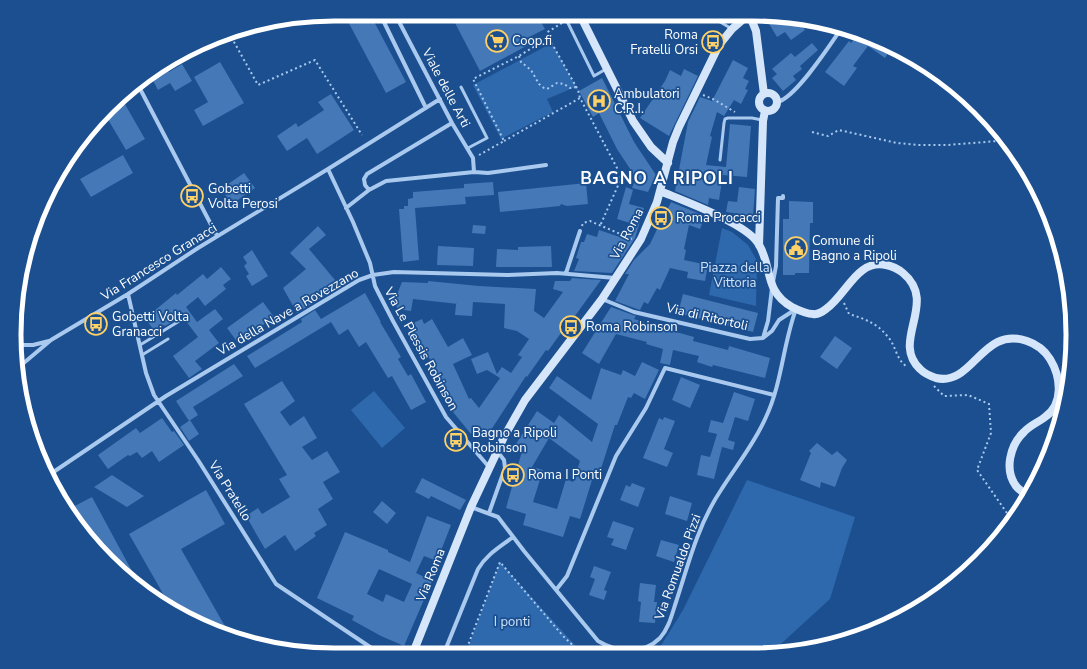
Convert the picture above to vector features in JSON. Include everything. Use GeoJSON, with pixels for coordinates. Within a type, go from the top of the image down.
{"type":"FeatureCollection","features":[{"type":"Feature","properties":{"kind":"street","name":"Viale delle Arti"},"geometry":{"type":"LineString","coordinates":[[383,21],[426,108]]}},
{"type":"Feature","properties":{"kind":"street","name":"Viale delle Arti"},"geometry":{"type":"LineString","coordinates":[[399,21],[452,123],[473,158],[474,172]]}},
{"type":"Feature","properties":{"kind":"street"},"geometry":{"type":"LineString","coordinates":[[583,21],[618,93],[642,136],[668,163]]}},
{"type":"Feature","properties":{"kind":"street","name":"Via Roma"},"geometry":{"type":"LineString","coordinates":[[415,648],[471,507],[497,450],[525,400],[602,299],[646,228],[660,191],[676,135],[719,45],[732,29],[741,21]]}},
{"type":"Feature","properties":{"kind":"street"},"geometry":{"type":"LineString","coordinates":[[752,21],[756,31],[764,94]]}},
{"type":"Feature","properties":{"kind":"street"},"geometry":{"type":"LineString","coordinates":[[777,102],[773,94],[767,93],[760,97],[759,102],[760,107],[765,111],[774,109],[777,102],[788,96],[806,77],[838,33]]}},
{"type":"Feature","properties":{"kind":"street"},"geometry":{"type":"LineString","coordinates":[[140,89],[218,236]]}},
{"type":"Feature","properties":{"kind":"street","name":"Via Francesco Granacci"},"geometry":{"type":"LineString","coordinates":[[23,364],[51,340],[128,294],[218,236],[440,99]]}},
{"type":"Feature","properties":{"kind":"street"},"geometry":{"type":"LineString","coordinates":[[759,245],[763,121],[765,111]]}},
{"type":"Feature","properties":{"kind":"street"},"geometry":{"type":"LineString","coordinates":[[369,190],[365,185],[364,179],[368,174],[452,123]]}},
{"type":"Feature","properties":{"kind":"street"},"geometry":{"type":"LineString","coordinates":[[346,208],[369,190],[381,183],[392,180],[474,172],[488,173],[546,165]]}},
{"type":"Feature","properties":{"kind":"street","name":"Via Le Plessis Robinson"},"geometry":{"type":"LineString","coordinates":[[328,169],[370,263],[379,294],[443,412],[489,468]]}},
{"type":"Feature","properties":{"kind":"street"},"geometry":{"type":"LineString","coordinates":[[660,191],[736,225],[753,236],[759,245],[775,293],[782,301],[807,313],[817,314],[830,306],[862,270],[872,264],[883,264],[901,271],[910,279],[917,300],[917,309],[909,346],[911,355],[914,362],[922,372],[936,378],[947,378],[958,374],[992,345],[1005,340],[1019,339],[1037,346],[1050,360],[1058,381],[1059,394],[1054,407],[1046,417],[1025,430],[1013,445],[1010,457],[1010,468],[1016,486],[1023,492]]}},
{"type":"Feature","properties":{"kind":"street"},"geometry":{"type":"LineString","coordinates":[[763,338],[768,321],[776,266],[778,198],[783,198],[783,196]]}},
{"type":"Feature","properties":{"kind":"street"},"geometry":{"type":"LineString","coordinates":[[566,274],[580,231]]}},
{"type":"Feature","properties":{"kind":"street","name":"Via della Nave a Rovezzano"},"geometry":{"type":"LineString","coordinates":[[53,472],[158,402],[353,284],[373,275],[394,272],[566,274],[616,278]]}},
{"type":"Feature","properties":{"kind":"street","name":"Via Pratello"},"geometry":{"type":"LineString","coordinates":[[128,294],[142,355],[154,396],[198,460],[276,584],[372,648]]}},
{"type":"Feature","properties":{"kind":"street","name":"Via di Ritortoli"},"geometry":{"type":"LineString","coordinates":[[602,299],[634,312],[750,339],[763,338],[772,331],[779,320],[796,309]]}},
{"type":"Feature","properties":{"kind":"street","name":"Via Romualdo Pizzi"},"geometry":{"type":"LineString","coordinates":[[641,648],[652,644],[665,630],[671,618],[696,539],[706,517],[720,491],[762,427],[771,406],[796,309]]}},
{"type":"Feature","properties":{"kind":"street","name":"Via Francesco Granacci"},"geometry":{"type":"LineString","coordinates":[[22,345],[33,345],[51,340]]}},
{"type":"Feature","properties":{"kind":"street"},"geometry":{"type":"LineString","coordinates":[[556,590],[567,576],[616,456],[646,408],[665,368],[774,395]]}},
{"type":"Feature","properties":{"kind":"street"},"geometry":{"type":"LineString","coordinates":[[471,507],[489,513],[506,464],[497,450]]}},
{"type":"Feature","properties":{"kind":"street","name":"Via Romualdo Pizzi"},"geometry":{"type":"LineString","coordinates":[[489,513],[498,517],[594,637],[611,648]]}},
{"type":"Feature","properties":{"kind":"street"},"geometry":{"type":"LineString","coordinates":[[446,648],[478,569],[494,550],[513,537]]}},
{"type":"Feature","properties":{"kind":"lane"},"geometry":{"type":"LineString","coordinates":[[567,21],[594,76],[607,68]]}},
{"type":"Feature","properties":{"kind":"lane"},"geometry":{"type":"LineString","coordinates":[[718,21],[732,29]]}},
{"type":"Feature","properties":{"kind":"lane"},"geometry":{"type":"LineString","coordinates":[[461,87],[486,138],[468,148]]}},
{"type":"Feature","properties":{"kind":"lane"},"geometry":{"type":"LineString","coordinates":[[720,160],[725,119],[752,118],[763,121]]}},
{"type":"Feature","properties":{"kind":"lane"},"geometry":{"type":"LineString","coordinates":[[140,345],[181,320]]}},
{"type":"Feature","properties":{"kind":"lane"},"geometry":{"type":"LineString","coordinates":[[142,355],[168,339]]}},
{"type":"Feature","properties":{"kind":"path"},"geometry":{"type":"LineString","coordinates":[[565,21],[546,33],[578,90],[580,98],[617,168],[620,181],[600,226]]}},
{"type":"Feature","properties":{"kind":"path"},"geometry":{"type":"LineString","coordinates":[[231,39],[258,85],[315,60],[362,135]]}},
{"type":"Feature","properties":{"kind":"path"},"geometry":{"type":"LineString","coordinates":[[504,141],[473,80],[519,56],[543,41]]}},
{"type":"Feature","properties":{"kind":"path"},"geometry":{"type":"LineString","coordinates":[[519,56],[521,62],[531,70],[539,84],[544,88],[557,83],[564,84],[570,88],[576,87]]}},
{"type":"Feature","properties":{"kind":"path"},"geometry":{"type":"LineString","coordinates":[[696,93],[713,99],[735,112]]}},
{"type":"Feature","properties":{"kind":"path"},"geometry":{"type":"LineString","coordinates":[[473,158],[580,98]]}},
{"type":"Feature","properties":{"kind":"path"},"geometry":{"type":"LineString","coordinates":[[812,132],[828,136],[839,130],[897,143],[918,145],[947,145],[999,141]]}},
{"type":"Feature","properties":{"kind":"path"},"geometry":{"type":"LineString","coordinates":[[580,231],[583,223],[590,221],[635,240]]}},
{"type":"Feature","properties":{"kind":"path"},"geometry":{"type":"LineString","coordinates":[[841,295],[849,314],[871,321],[889,338],[902,363],[907,367]]}},
{"type":"Feature","properties":{"kind":"path"},"geometry":{"type":"LineString","coordinates":[[934,386],[944,396],[968,395],[989,404],[991,433],[977,470],[1008,515]]}},
{"type":"Feature","properties":{"kind":"path"},"geometry":{"type":"LineString","coordinates":[[467,648],[500,562],[575,648]]}},
{"type":"Feature","properties":{"kind":"green space"},"geometry":{"type":"Polygon","coordinates":[[[552,43],[578,90],[573,88],[547,99],[553,112],[501,139],[473,85],[552,43]]]}},
{"type":"Feature","properties":{"kind":"green space","name":"Piazza della Vittoria"},"geometry":{"type":"Polygon","coordinates":[[[722,228],[732,232],[748,245],[757,261],[756,306],[709,295],[722,228]]]}},
{"type":"Feature","properties":{"kind":"green space"},"geometry":{"type":"Polygon","coordinates":[[[374,391],[405,428],[382,448],[351,410],[374,391]]]}},
{"type":"Feature","properties":{"kind":"green space"},"geometry":{"type":"Polygon","coordinates":[[[747,480],[855,517],[830,599],[778,646],[658,648],[683,610],[747,480]]]}},
{"type":"Feature","properties":{"kind":"green space","name":"I ponti"},"geometry":{"type":"Polygon","coordinates":[[[500,562],[577,648],[468,648],[500,562]]]}},
{"type":"Feature","properties":{"kind":"building"},"geometry":{"type":"Polygon","coordinates":[[[348,21],[374,21],[406,82],[386,93],[348,21]]]}},
{"type":"Feature","properties":{"kind":"building","name":"Coop.fi"},"geometry":{"type":"Polygon","coordinates":[[[454,21],[540,21],[545,29],[527,38],[530,44],[480,71],[454,21]]]}},
{"type":"Feature","properties":{"kind":"building"},"geometry":{"type":"Polygon","coordinates":[[[768,22],[802,25],[805,30],[791,40],[785,32],[777,37],[768,22]]]}},
{"type":"Feature","properties":{"kind":"building"},"geometry":{"type":"Polygon","coordinates":[[[854,39],[889,52],[885,58],[868,46],[853,66],[857,68],[844,86],[825,72],[849,41],[851,43],[854,39]]]}},
{"type":"Feature","properties":{"kind":"building"},"geometry":{"type":"Polygon","coordinates":[[[812,43],[818,50],[800,66],[802,69],[793,76],[796,80],[783,91],[772,78],[777,74],[772,69],[791,53],[795,57],[812,43]]]}},
{"type":"Feature","properties":{"kind":"building"},"geometry":{"type":"Polygon","coordinates":[[[733,60],[748,68],[743,78],[749,81],[745,89],[748,90],[741,104],[734,100],[724,116],[717,112],[710,136],[712,137],[706,165],[726,167],[730,124],[751,126],[747,177],[723,175],[719,200],[709,198],[708,205],[675,191],[688,122],[700,97],[712,101],[733,60]]]}},
{"type":"Feature","properties":{"kind":"building"},"geometry":{"type":"Polygon","coordinates":[[[220,62],[244,103],[203,126],[194,110],[208,102],[194,77],[220,62]]]}},
{"type":"Feature","properties":{"kind":"building"},"geometry":{"type":"Polygon","coordinates":[[[182,64],[192,81],[175,91],[170,83],[158,90],[152,80],[167,70],[169,72],[182,64]]]}},
{"type":"Feature","properties":{"kind":"building"},"geometry":{"type":"Polygon","coordinates":[[[684,69],[698,76],[669,136],[640,118],[665,81],[670,70],[681,76],[684,69]]]}},
{"type":"Feature","properties":{"kind":"building"},"geometry":{"type":"Polygon","coordinates":[[[602,78],[634,142],[656,175],[648,192],[632,188],[636,178],[617,149],[599,113],[593,117],[579,91],[602,78]]]}},
{"type":"Feature","properties":{"kind":"building"},"geometry":{"type":"Polygon","coordinates":[[[331,94],[354,130],[317,154],[307,138],[287,151],[277,136],[296,123],[298,127],[324,110],[318,102],[331,94]]]}},
{"type":"Feature","properties":{"kind":"building"},"geometry":{"type":"Polygon","coordinates":[[[124,103],[145,139],[126,150],[108,119],[124,103]]]}},
{"type":"Feature","properties":{"kind":"building"},"geometry":{"type":"Polygon","coordinates":[[[123,155],[133,173],[91,197],[80,179],[123,155]]]}},
{"type":"Feature","properties":{"kind":"building"},"geometry":{"type":"Polygon","coordinates":[[[244,173],[255,188],[232,204],[221,189],[244,173]]]}},
{"type":"Feature","properties":{"kind":"building"},"geometry":{"type":"Polygon","coordinates":[[[493,182],[494,195],[465,197],[466,204],[415,208],[419,260],[403,262],[399,209],[404,209],[404,206],[408,206],[408,199],[413,198],[413,192],[464,188],[464,184],[493,182]]]}},
{"type":"Feature","properties":{"kind":"building"},"geometry":{"type":"Polygon","coordinates":[[[586,183],[588,204],[567,206],[561,204],[560,206],[500,212],[498,192],[586,183]]]}},
{"type":"Feature","properties":{"kind":"building"},"geometry":{"type":"Polygon","coordinates":[[[626,187],[633,190],[629,204],[644,208],[635,238],[612,273],[574,271],[579,259],[576,258],[581,242],[584,242],[587,234],[597,237],[599,230],[626,239],[630,223],[617,219],[626,187]]]}},
{"type":"Feature","properties":{"kind":"building"},"geometry":{"type":"Polygon","coordinates":[[[739,187],[755,189],[753,216],[726,212],[728,201],[737,202],[739,187]]]}},
{"type":"Feature","properties":{"kind":"building","name":"Comune di Bagno a Ripoli"},"geometry":{"type":"Polygon","coordinates":[[[789,201],[813,202],[813,223],[810,223],[809,273],[783,275],[783,219],[789,219],[789,201]]]}},
{"type":"Feature","properties":{"kind":"building"},"geometry":{"type":"Polygon","coordinates":[[[671,202],[705,216],[700,229],[689,225],[684,249],[686,250],[684,260],[708,265],[705,281],[687,278],[688,272],[670,268],[660,290],[657,288],[648,304],[644,302],[640,310],[615,301],[629,274],[625,274],[634,260],[650,244],[671,202]]]}},
{"type":"Feature","properties":{"kind":"building"},"geometry":{"type":"Polygon","coordinates":[[[473,225],[486,226],[485,234],[472,233],[473,225]]]}},
{"type":"Feature","properties":{"kind":"building"},"geometry":{"type":"Polygon","coordinates":[[[318,226],[326,235],[309,249],[340,286],[297,313],[283,288],[306,269],[290,253],[318,226]]]}},
{"type":"Feature","properties":{"kind":"building"},"geometry":{"type":"Polygon","coordinates":[[[438,246],[474,248],[473,266],[437,265],[438,246]]]}},
{"type":"Feature","properties":{"kind":"building"},"geometry":{"type":"Polygon","coordinates":[[[551,246],[552,267],[496,267],[497,249],[518,250],[518,247],[551,246]]]}},
{"type":"Feature","properties":{"kind":"building"},"geometry":{"type":"Polygon","coordinates":[[[252,250],[268,276],[252,286],[246,276],[249,274],[244,266],[247,263],[243,257],[252,250]]]}},
{"type":"Feature","properties":{"kind":"building"},"geometry":{"type":"Polygon","coordinates":[[[221,267],[231,279],[223,285],[226,289],[205,306],[198,297],[186,307],[197,322],[215,309],[223,319],[209,330],[219,343],[195,361],[202,369],[189,378],[173,356],[198,337],[182,316],[165,326],[164,325],[155,332],[148,322],[152,319],[149,315],[203,274],[207,279],[221,267]]]}},
{"type":"Feature","properties":{"kind":"building"},"geometry":{"type":"Polygon","coordinates":[[[572,278],[601,280],[567,327],[566,326],[548,351],[546,350],[527,377],[526,376],[489,433],[479,427],[471,434],[453,412],[454,411],[439,381],[441,380],[423,346],[421,348],[416,337],[412,338],[407,326],[422,319],[424,324],[432,319],[448,347],[463,338],[472,355],[453,364],[469,399],[471,398],[479,408],[500,378],[487,370],[477,374],[471,359],[488,352],[497,374],[502,367],[511,373],[522,357],[518,355],[529,339],[517,331],[504,328],[505,304],[473,302],[472,316],[455,315],[456,304],[458,304],[413,299],[411,311],[397,309],[396,297],[402,282],[428,283],[428,281],[479,286],[536,289],[534,311],[544,318],[563,292],[553,289],[555,281],[570,281],[572,278]]]}},
{"type":"Feature","properties":{"kind":"building"},"geometry":{"type":"Polygon","coordinates":[[[365,293],[401,357],[398,359],[408,376],[411,374],[426,402],[411,410],[392,376],[388,378],[366,342],[359,347],[348,329],[339,335],[331,322],[255,368],[247,356],[302,322],[301,319],[315,310],[321,319],[365,293]]]}},
{"type":"Feature","properties":{"kind":"building"},"geometry":{"type":"Polygon","coordinates":[[[683,294],[758,313],[753,332],[678,313],[683,294]]]}},
{"type":"Feature","properties":{"kind":"building"},"geometry":{"type":"Polygon","coordinates":[[[263,302],[274,317],[238,343],[227,328],[263,302]]]}},
{"type":"Feature","properties":{"kind":"building"},"geometry":{"type":"Polygon","coordinates":[[[611,307],[636,316],[634,319],[644,323],[694,337],[693,341],[728,350],[729,346],[770,358],[765,378],[713,365],[712,367],[697,362],[699,356],[673,350],[670,365],[660,363],[663,349],[646,344],[647,342],[616,334],[599,364],[582,353],[611,307]]]}},
{"type":"Feature","properties":{"kind":"building"},"geometry":{"type":"Polygon","coordinates":[[[835,336],[852,348],[837,369],[820,357],[835,336]]]}},
{"type":"Feature","properties":{"kind":"building"},"geometry":{"type":"Polygon","coordinates":[[[642,362],[659,370],[645,399],[634,393],[631,398],[628,397],[617,425],[615,425],[598,478],[593,477],[580,519],[570,516],[563,537],[523,525],[526,514],[506,508],[522,451],[514,447],[537,411],[554,423],[559,415],[592,442],[598,424],[549,388],[557,376],[591,400],[601,368],[621,375],[623,370],[635,376],[642,362]],[[549,438],[532,467],[543,470],[533,502],[557,509],[566,479],[573,482],[580,461],[549,438]]]}},
{"type":"Feature","properties":{"kind":"building"},"geometry":{"type":"Polygon","coordinates":[[[234,364],[243,376],[193,407],[198,415],[189,421],[176,401],[234,364]]]}},
{"type":"Feature","properties":{"kind":"building"},"geometry":{"type":"Polygon","coordinates":[[[681,377],[700,385],[690,408],[672,400],[681,377]]]}},
{"type":"Feature","properties":{"kind":"building"},"geometry":{"type":"Polygon","coordinates":[[[282,381],[295,401],[280,412],[290,426],[304,416],[317,438],[302,447],[312,460],[327,451],[340,472],[323,482],[333,499],[318,509],[327,525],[314,533],[316,536],[295,551],[285,535],[265,549],[246,516],[258,508],[262,514],[290,497],[279,479],[287,475],[244,404],[282,381]]]}},
{"type":"Feature","properties":{"kind":"building"},"geometry":{"type":"Polygon","coordinates":[[[734,392],[755,399],[748,421],[735,417],[728,440],[735,442],[733,450],[722,447],[714,479],[697,475],[701,455],[710,457],[717,434],[708,432],[711,420],[723,423],[734,392]]]}},
{"type":"Feature","properties":{"kind":"building"},"geometry":{"type":"Polygon","coordinates":[[[664,417],[675,421],[664,449],[673,453],[667,467],[643,458],[659,418],[663,420],[664,417]]]}},
{"type":"Feature","properties":{"kind":"building"},"geometry":{"type":"Polygon","coordinates":[[[162,418],[184,445],[159,462],[152,451],[142,458],[137,452],[130,456],[128,455],[108,469],[98,455],[136,428],[140,433],[162,418]]]}},
{"type":"Feature","properties":{"kind":"building"},"geometry":{"type":"Polygon","coordinates":[[[190,420],[199,434],[189,441],[180,427],[190,420]]]}},
{"type":"Feature","properties":{"kind":"building"},"geometry":{"type":"Polygon","coordinates":[[[817,443],[832,455],[837,451],[847,460],[842,468],[835,487],[821,482],[820,488],[800,480],[811,453],[809,451],[817,443]]]}},
{"type":"Feature","properties":{"kind":"building"},"geometry":{"type":"Polygon","coordinates":[[[112,475],[144,496],[127,507],[94,487],[112,475]]]}},
{"type":"Feature","properties":{"kind":"building"},"geometry":{"type":"Polygon","coordinates":[[[422,478],[466,500],[460,510],[431,496],[429,499],[415,492],[422,478]]]}},
{"type":"Feature","properties":{"kind":"building"},"geometry":{"type":"Polygon","coordinates":[[[632,483],[645,488],[638,507],[620,500],[626,485],[630,487],[632,483]]]}},
{"type":"Feature","properties":{"kind":"building"},"geometry":{"type":"Polygon","coordinates":[[[206,490],[225,524],[181,549],[226,628],[196,616],[166,599],[129,534],[206,490]]]}},
{"type":"Feature","properties":{"kind":"building"},"geometry":{"type":"Polygon","coordinates":[[[670,496],[692,503],[687,521],[665,514],[670,496]]]}},
{"type":"Feature","properties":{"kind":"building"},"geometry":{"type":"Polygon","coordinates":[[[92,497],[134,575],[99,541],[73,507],[92,497]]]}},
{"type":"Feature","properties":{"kind":"building"},"geometry":{"type":"Polygon","coordinates":[[[382,501],[396,513],[387,524],[373,512],[382,501]]]}},
{"type":"Feature","properties":{"kind":"building"},"geometry":{"type":"Polygon","coordinates":[[[427,516],[451,525],[437,561],[424,556],[416,573],[432,581],[404,646],[381,636],[352,620],[354,616],[317,598],[345,532],[388,550],[388,552],[410,562],[427,516]],[[379,569],[367,594],[383,602],[386,594],[404,602],[412,584],[379,569]]]}},
{"type":"Feature","properties":{"kind":"building"},"geometry":{"type":"Polygon","coordinates":[[[613,521],[634,528],[626,550],[611,545],[614,539],[607,537],[613,521]]]}},
{"type":"Feature","properties":{"kind":"building"},"geometry":{"type":"Polygon","coordinates":[[[661,540],[679,545],[674,562],[656,556],[661,540]]]}},
{"type":"Feature","properties":{"kind":"building"},"geometry":{"type":"Polygon","coordinates":[[[594,566],[611,572],[604,590],[607,591],[604,600],[589,595],[595,579],[590,577],[594,566]]]}},
{"type":"Feature","properties":{"kind":"building"},"geometry":{"type":"Polygon","coordinates":[[[640,583],[656,585],[654,602],[657,602],[655,623],[639,622],[641,602],[638,601],[640,583]]]}},
{"type":"Feature","properties":{"kind":"place","name":"Coop.fi"},"geometry":{"type":"Point","coordinates":[497,41]}},
{"type":"Feature","properties":{"kind":"place","name":"Roma Fratelli Orsi"},"geometry":{"type":"Point","coordinates":[713,42]}},
{"type":"Feature","properties":{"kind":"place","name":"Ambulatori C.R.I."},"geometry":{"type":"Point","coordinates":[599,101]}},
{"type":"Feature","properties":{"kind":"place","name":"Gobetti Volta Perosi"},"geometry":{"type":"Point","coordinates":[192,196]}},
{"type":"Feature","properties":{"kind":"place","name":"Roma Procacci"},"geometry":{"type":"Point","coordinates":[661,218]}},
{"type":"Feature","properties":{"kind":"place","name":"Comune di Bagno a Ripoli"},"geometry":{"type":"Point","coordinates":[796,248]}},
{"type":"Feature","properties":{"kind":"place","name":"Gobetti Volta Granacci"},"geometry":{"type":"Point","coordinates":[96,324]}},
{"type":"Feature","properties":{"kind":"place","name":"Roma Robinson"},"geometry":{"type":"Point","coordinates":[571,327]}},
{"type":"Feature","properties":{"kind":"place","name":"Bagno a Ripoli Robinson"},"geometry":{"type":"Point","coordinates":[456,440]}},
{"type":"Feature","properties":{"kind":"place","name":"Roma I Ponti"},"geometry":{"type":"Point","coordinates":[513,475]}},
{"type":"Feature","properties":{"kind":"district","name":"BAGNO A RIPOLI"},"geometry":{"type":"Point","coordinates":[657,178]}}]}
